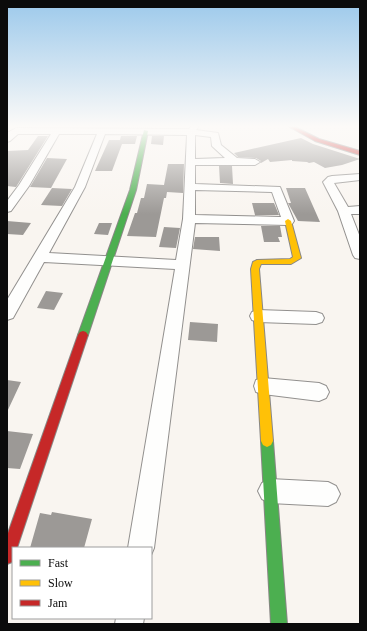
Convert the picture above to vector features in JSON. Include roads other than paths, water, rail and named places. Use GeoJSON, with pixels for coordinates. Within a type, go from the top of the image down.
{"type":"FeatureCollection","features":[{"type":"Feature","properties":{"kind":"street"},"geometry":{"type":"LineString","coordinates":[[7,209],[24,186],[42,155]]}},
{"type":"Feature","properties":{"kind":"street"},"geometry":{"type":"LineString","coordinates":[[7,314],[80,187],[93,155]]}},
{"type":"Feature","properties":{"kind":"street"},"geometry":{"type":"LineString","coordinates":[[7,557],[133,190],[141,155]]}},
{"type":"Feature","properties":{"kind":"street"},"geometry":{"type":"LineString","coordinates":[[140,547],[189,219],[191,155]]}},
{"type":"Feature","properties":{"kind":"street"},"geometry":{"type":"LineString","coordinates":[[228,155],[234,161]]}},
{"type":"Feature","properties":{"kind":"street"},"geometry":{"type":"LineString","coordinates":[[190,162],[255,162]]}},
{"type":"Feature","properties":{"kind":"street"},"geometry":{"type":"LineString","coordinates":[[360,177],[332,179],[328,182],[344,211],[360,253]]}},
{"type":"Feature","properties":{"kind":"street"},"geometry":{"type":"LineString","coordinates":[[191,187],[276,189],[288,221],[297,258],[291,261],[260,262],[256,264],[255,268],[279,624]]}},
{"type":"Feature","properties":{"kind":"street"},"geometry":{"type":"LineString","coordinates":[[344,211],[360,210]]}},
{"type":"Feature","properties":{"kind":"street"},"geometry":{"type":"LineString","coordinates":[[189,219],[288,221]]}},
{"type":"Feature","properties":{"kind":"street"},"geometry":{"type":"LineString","coordinates":[[40,257],[182,265]]}},
{"type":"Feature","properties":{"kind":"street"},"geometry":{"type":"LineString","coordinates":[[258,316],[316,318]]}},
{"type":"Feature","properties":{"kind":"street"},"geometry":{"type":"LineString","coordinates":[[263,386],[319,392]]}},
{"type":"Feature","properties":{"kind":"street"},"geometry":{"type":"LineString","coordinates":[[270,491],[328,494]]}}]}
